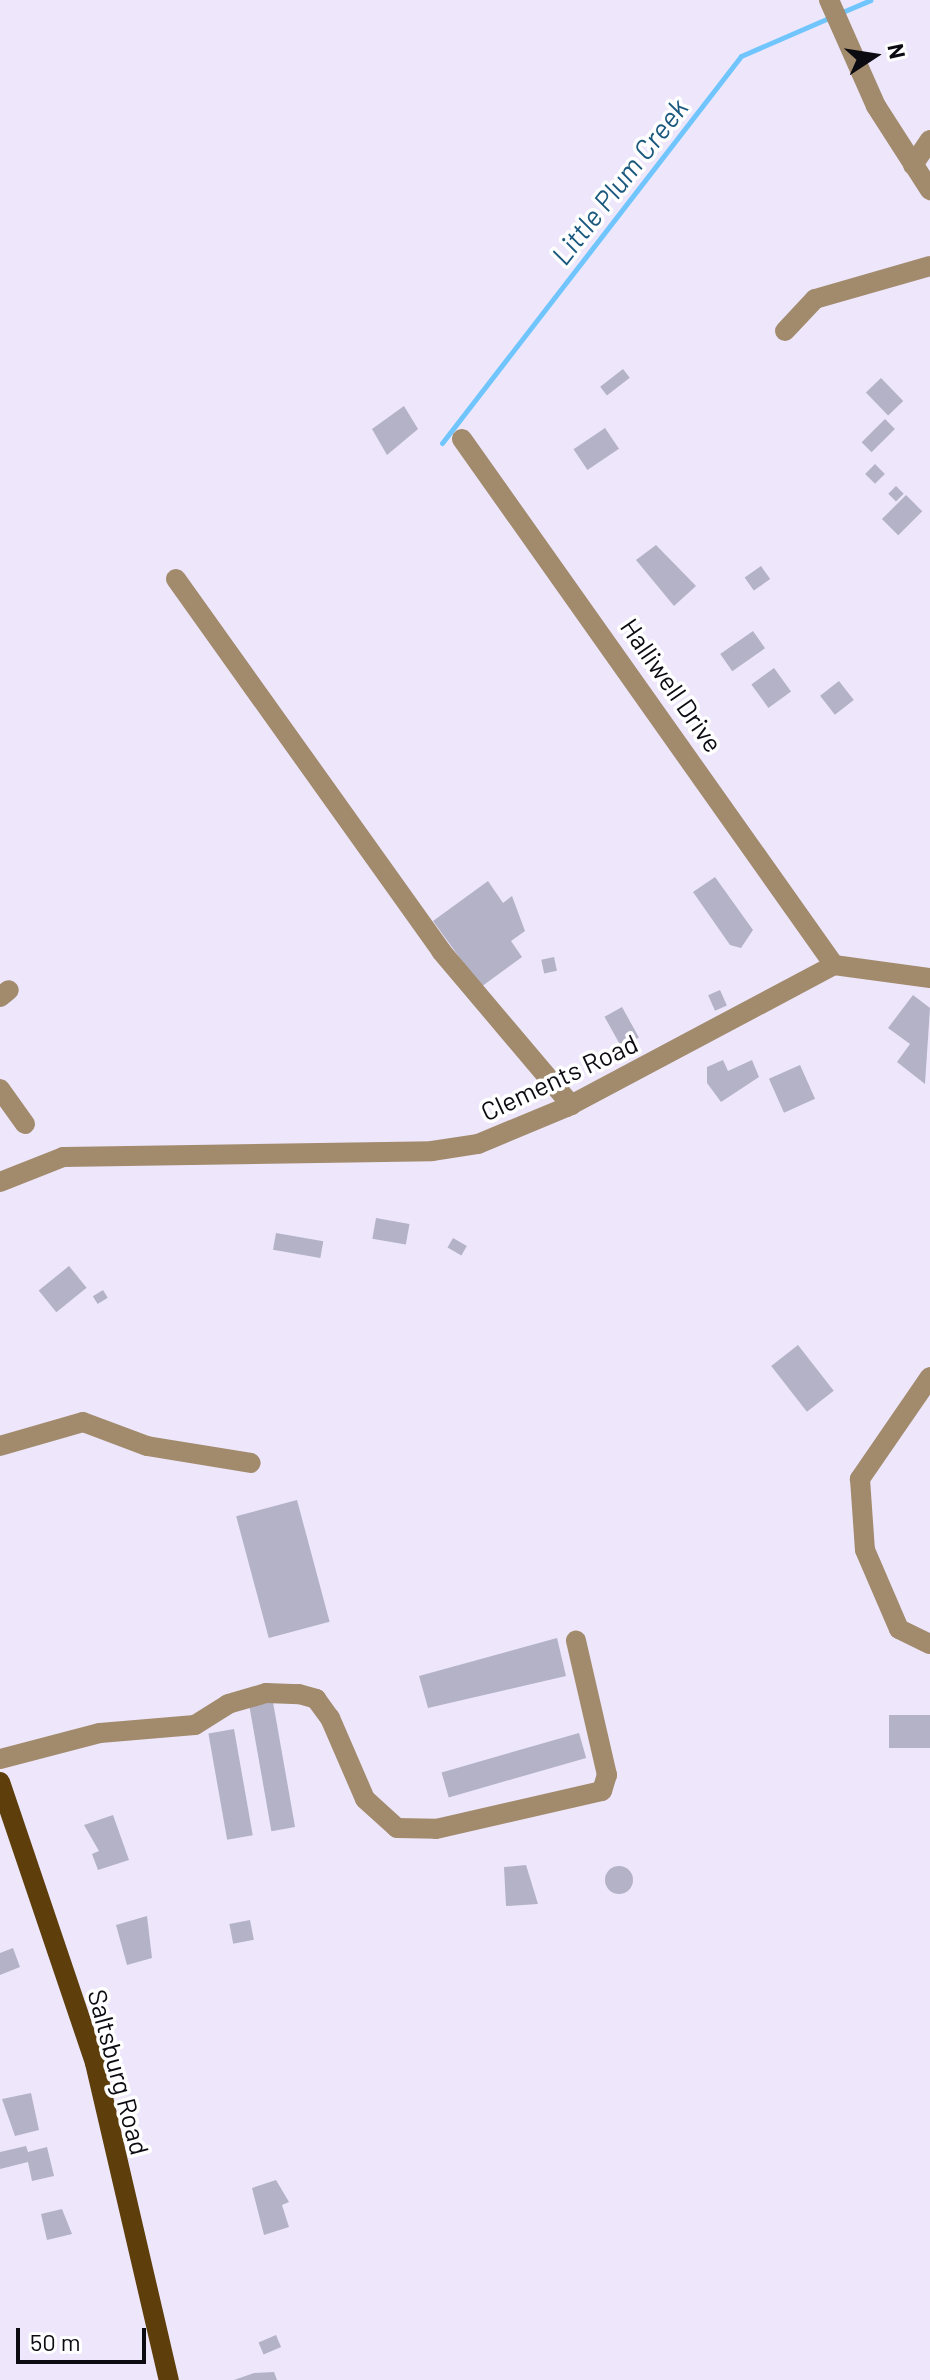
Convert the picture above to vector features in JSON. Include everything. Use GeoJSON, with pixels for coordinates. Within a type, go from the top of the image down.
{"type":"FeatureCollection","features":[{"type":"Feature","properties":{"kind":"main road","name":"Saltsburg Road"},"geometry":{"type":"LineString","coordinates":[[0,1782],[95,2063],[169,2380]]}},
{"type":"Feature","properties":{"kind":"street"},"geometry":{"type":"LineString","coordinates":[[829,0],[876,106],[930,190]]}},
{"type":"Feature","properties":{"kind":"street"},"geometry":{"type":"LineString","coordinates":[[913,165],[930,140]]}},
{"type":"Feature","properties":{"kind":"street"},"geometry":{"type":"LineString","coordinates":[[785,331],[815,299],[930,266]]}},
{"type":"Feature","properties":{"kind":"street","name":"Halliwell Drive"},"geometry":{"type":"LineString","coordinates":[[462,439],[834,965]]}},
{"type":"Feature","properties":{"kind":"street"},"geometry":{"type":"LineString","coordinates":[[176,579],[441,951],[571,1105]]}},
{"type":"Feature","properties":{"kind":"street"},"geometry":{"type":"LineString","coordinates":[[834,965],[930,978]]}},
{"type":"Feature","properties":{"kind":"street","name":"Clements Road"},"geometry":{"type":"LineString","coordinates":[[0,1182],[63,1157],[432,1151],[478,1144],[571,1105],[834,965]]}},
{"type":"Feature","properties":{"kind":"street"},"geometry":{"type":"LineString","coordinates":[[0,1089],[25,1124]]}},
{"type":"Feature","properties":{"kind":"street"},"geometry":{"type":"LineString","coordinates":[[930,1377],[860,1479],[865,1550],[899,1629],[930,1644]]}},
{"type":"Feature","properties":{"kind":"street"},"geometry":{"type":"LineString","coordinates":[[0,1446],[83,1422],[147,1446],[251,1463]]}},
{"type":"Feature","properties":{"kind":"street"},"geometry":{"type":"LineString","coordinates":[[0,1759],[100,1733],[195,1725],[228,1704],[266,1693],[299,1694],[316,1699],[330,1718],[365,1799],[397,1828],[436,1829],[602,1791],[607,1775],[576,1641]]}},
{"type":"Feature","properties":{"kind":"building"},"geometry":{"type":"Polygon","coordinates":[[[623,369],[630,378],[607,396],[600,387],[623,369]]]}},
{"type":"Feature","properties":{"kind":"building"},"geometry":{"type":"Polygon","coordinates":[[[881,378],[903,401],[888,416],[866,393],[881,378]]]}},
{"type":"Feature","properties":{"kind":"building"},"geometry":{"type":"Polygon","coordinates":[[[404,406],[418,429],[387,455],[372,429],[404,406]]]}},
{"type":"Feature","properties":{"kind":"building"},"geometry":{"type":"Polygon","coordinates":[[[885,419],[895,429],[872,452],[862,442],[885,419]]]}},
{"type":"Feature","properties":{"kind":"building"},"geometry":{"type":"Polygon","coordinates":[[[605,428],[619,449],[587,470],[573,449],[605,428]]]}},
{"type":"Feature","properties":{"kind":"building"},"geometry":{"type":"Polygon","coordinates":[[[875,464],[885,474],[875,484],[865,474],[875,464]]]}},
{"type":"Feature","properties":{"kind":"building"},"geometry":{"type":"Polygon","coordinates":[[[896,486],[904,494],[896,502],[888,494],[896,486]]]}},
{"type":"Feature","properties":{"kind":"building"},"geometry":{"type":"Polygon","coordinates":[[[906,495],[922,511],[898,535],[882,519],[906,495]]]}},
{"type":"Feature","properties":{"kind":"building"},"geometry":{"type":"Polygon","coordinates":[[[656,545],[696,586],[674,606],[636,560],[656,545]]]}},
{"type":"Feature","properties":{"kind":"building"},"geometry":{"type":"Polygon","coordinates":[[[761,566],[770,579],[754,591],[745,577],[761,566]]]}},
{"type":"Feature","properties":{"kind":"building"},"geometry":{"type":"Polygon","coordinates":[[[753,631],[765,648],[732,671],[720,654],[753,631]]]}},
{"type":"Feature","properties":{"kind":"building"},"geometry":{"type":"Polygon","coordinates":[[[774,668],[791,691],[768,708],[751,684],[774,668]]]}},
{"type":"Feature","properties":{"kind":"building"},"geometry":{"type":"Polygon","coordinates":[[[839,681],[854,700],[835,715],[820,696],[839,681]]]}},
{"type":"Feature","properties":{"kind":"building"},"geometry":{"type":"Polygon","coordinates":[[[715,877],[753,930],[741,948],[730,945],[693,892],[715,877]]]}},
{"type":"Feature","properties":{"kind":"building"},"geometry":{"type":"Polygon","coordinates":[[[488,881],[503,903],[512,896],[525,931],[511,941],[522,957],[481,987],[433,921],[488,881]]]}},
{"type":"Feature","properties":{"kind":"building"},"geometry":{"type":"Polygon","coordinates":[[[554,957],[557,971],[544,973],[541,960],[554,957]]]}},
{"type":"Feature","properties":{"kind":"building"},"geometry":{"type":"Polygon","coordinates":[[[720,990],[727,1006],[715,1011],[708,995],[720,990]]]}},
{"type":"Feature","properties":{"kind":"building"},"geometry":{"type":"Polygon","coordinates":[[[913,995],[930,1008],[925,1084],[897,1062],[910,1044],[888,1028],[913,995]]]}},
{"type":"Feature","properties":{"kind":"building"},"geometry":{"type":"Polygon","coordinates":[[[622,1007],[639,1038],[621,1047],[605,1017],[622,1007]]]}},
{"type":"Feature","properties":{"kind":"building"},"geometry":{"type":"Polygon","coordinates":[[[723,1060],[728,1071],[752,1060],[759,1077],[721,1102],[707,1083],[707,1067],[723,1060]]]}},
{"type":"Feature","properties":{"kind":"building"},"geometry":{"type":"Polygon","coordinates":[[[800,1065],[815,1099],[784,1113],[769,1079],[800,1065]]]}},
{"type":"Feature","properties":{"kind":"building"},"geometry":{"type":"Polygon","coordinates":[[[376,1218],[409,1224],[406,1245],[372,1239],[376,1218]]]}},
{"type":"Feature","properties":{"kind":"building"},"geometry":{"type":"Polygon","coordinates":[[[276,1233],[323,1241],[320,1258],[273,1250],[276,1233]]]}},
{"type":"Feature","properties":{"kind":"building"},"geometry":{"type":"Polygon","coordinates":[[[453,1238],[467,1246],[461,1256],[447,1248],[453,1238]]]}},
{"type":"Feature","properties":{"kind":"building"},"geometry":{"type":"Polygon","coordinates":[[[69,1266],[87,1288],[56,1312],[39,1291],[69,1266]]]}},
{"type":"Feature","properties":{"kind":"building"},"geometry":{"type":"Polygon","coordinates":[[[103,1290],[108,1298],[98,1304],[93,1296],[103,1290]]]}},
{"type":"Feature","properties":{"kind":"building"},"geometry":{"type":"Polygon","coordinates":[[[798,1345],[834,1391],[807,1412],[771,1366],[798,1345]]]}},
{"type":"Feature","properties":{"kind":"building"},"geometry":{"type":"Polygon","coordinates":[[[297,1500],[330,1622],[269,1638],[236,1516],[297,1500]]]}},
{"type":"Feature","properties":{"kind":"building"},"geometry":{"type":"Polygon","coordinates":[[[557,1638],[566,1676],[428,1708],[419,1676],[557,1638]]]}},
{"type":"Feature","properties":{"kind":"building"},"geometry":{"type":"Polygon","coordinates":[[[273,1702],[295,1827],[271,1831],[249,1706],[273,1702]]]}},
{"type":"Feature","properties":{"kind":"building"},"geometry":{"type":"Polygon","coordinates":[[[889,1715],[930,1715],[930,1748],[889,1748],[889,1715]]]}},
{"type":"Feature","properties":{"kind":"building"},"geometry":{"type":"Polygon","coordinates":[[[234,1729],[253,1835],[227,1840],[208,1734],[234,1729]]]}},
{"type":"Feature","properties":{"kind":"building"},"geometry":{"type":"Polygon","coordinates":[[[579,1733],[586,1758],[449,1797],[442,1772],[579,1733]]]}},
{"type":"Feature","properties":{"kind":"building"},"geometry":{"type":"Polygon","coordinates":[[[113,1815],[129,1860],[98,1870],[92,1854],[99,1851],[84,1825],[113,1815]]]}},
{"type":"Feature","properties":{"kind":"building"},"geometry":{"type":"Polygon","coordinates":[[[526,1865],[538,1904],[506,1906],[504,1867],[526,1865]]]}},
{"type":"Feature","properties":{"kind":"building"},"geometry":{"type":"Polygon","coordinates":[[[619,1866],[629,1870],[633,1880],[629,1890],[619,1894],[609,1890],[605,1880],[609,1870],[619,1866]]]}},
{"type":"Feature","properties":{"kind":"building"},"geometry":{"type":"Polygon","coordinates":[[[147,1916],[152,1958],[127,1965],[116,1925],[147,1916]]]}},
{"type":"Feature","properties":{"kind":"building"},"geometry":{"type":"Polygon","coordinates":[[[250,1920],[254,1940],[233,1944],[229,1924],[250,1920]]]}},
{"type":"Feature","properties":{"kind":"building"},"geometry":{"type":"Polygon","coordinates":[[[13,1948],[20,1967],[0,1975],[0,1953],[13,1948]]]}},
{"type":"Feature","properties":{"kind":"building"},"geometry":{"type":"Polygon","coordinates":[[[31,2093],[39,2130],[15,2136],[2,2099],[31,2093]]]}},
{"type":"Feature","properties":{"kind":"building"},"geometry":{"type":"Polygon","coordinates":[[[26,2146],[28,2152],[47,2147],[54,2176],[32,2181],[28,2162],[0,2169],[0,2152],[26,2146]]]}},
{"type":"Feature","properties":{"kind":"building"},"geometry":{"type":"Polygon","coordinates":[[[276,2180],[289,2202],[282,2205],[289,2227],[264,2235],[252,2188],[276,2180]]]}},
{"type":"Feature","properties":{"kind":"building"},"geometry":{"type":"Polygon","coordinates":[[[62,2209],[72,2234],[47,2240],[41,2214],[62,2209]]]}},
{"type":"Feature","properties":{"kind":"building"},"geometry":{"type":"Polygon","coordinates":[[[276,2335],[281,2347],[264,2354],[259,2342],[276,2335]]]}},
{"type":"Feature","properties":{"kind":"building"},"geometry":{"type":"Polygon","coordinates":[[[274,2372],[277,2380],[234,2380],[254,2373],[274,2372]]]}},
{"type":"Feature","properties":{"kind":"waterway","name":"Little Plum Creek"},"geometry":{"type":"LineString","coordinates":[[840,13],[870,0]]}},
{"type":"Feature","properties":{"kind":"waterway","name":"Little Plum Creek"},"geometry":{"type":"LineString","coordinates":[[442,443],[741,56],[831,17]]}}]}
